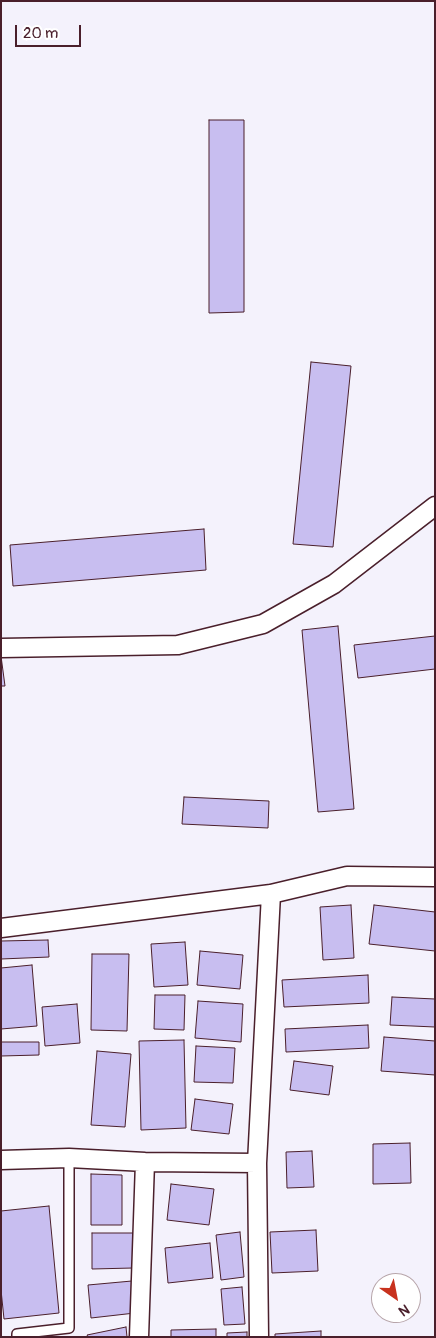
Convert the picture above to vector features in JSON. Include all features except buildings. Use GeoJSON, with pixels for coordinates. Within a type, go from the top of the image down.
{"type":"FeatureCollection","features":[{"type":"Feature","properties":{"kind":"street"},"geometry":{"type":"LineString","coordinates":[[1,648],[178,645],[264,624],[334,584],[435,506]]}},
{"type":"Feature","properties":{"kind":"street"},"geometry":{"type":"LineString","coordinates":[[1,928],[271,894],[347,876],[435,878]]}},
{"type":"Feature","properties":{"kind":"street"},"geometry":{"type":"LineString","coordinates":[[259,1337],[257,1164],[271,894]]}},
{"type":"Feature","properties":{"kind":"street"},"geometry":{"type":"LineString","coordinates":[[1,1160],[68,1158],[145,1162],[257,1164]]}},
{"type":"Feature","properties":{"kind":"street"},"geometry":{"type":"LineString","coordinates":[[140,1337],[145,1162]]}},
{"type":"Feature","properties":{"kind":"lane"},"geometry":{"type":"LineString","coordinates":[[17,1337],[17,1334],[69,1328],[68,1158]]}}]}
